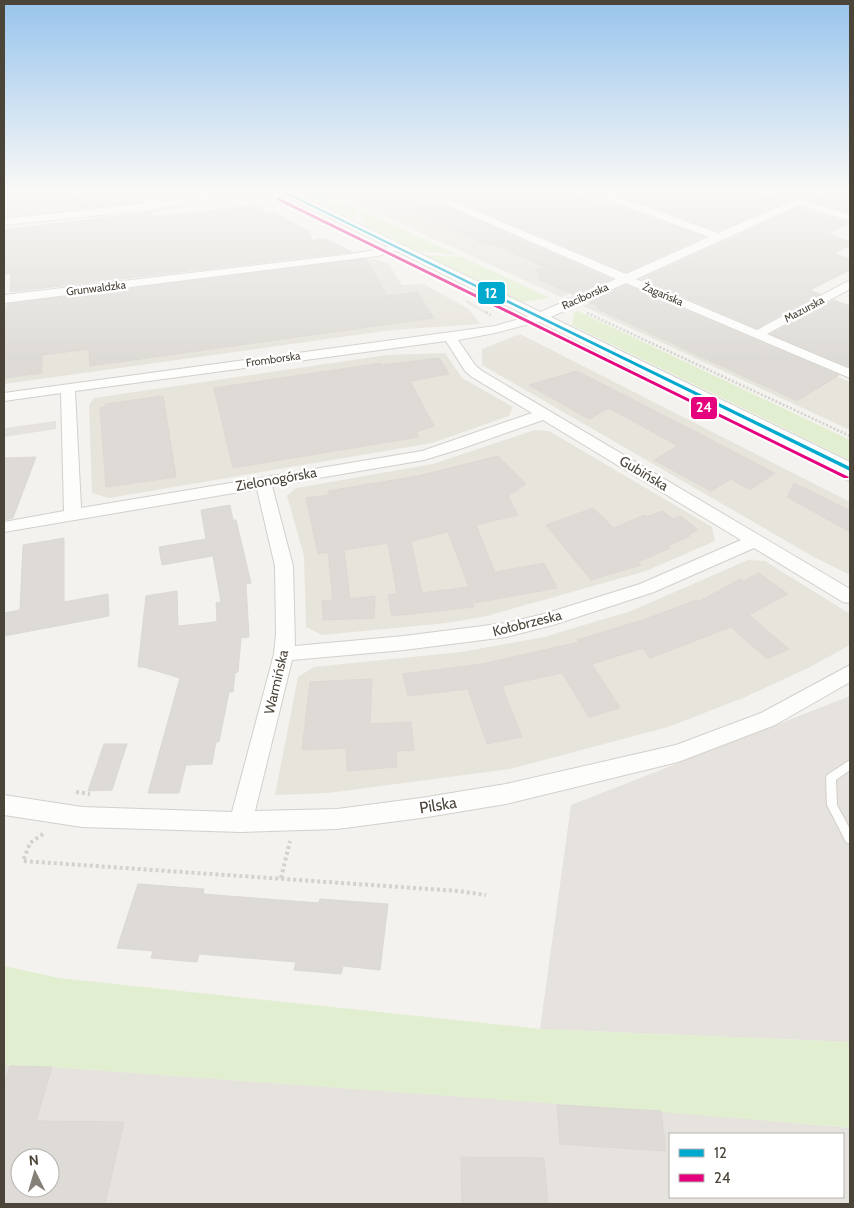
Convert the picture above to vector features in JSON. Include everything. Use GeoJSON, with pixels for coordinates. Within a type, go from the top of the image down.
{"type":"FeatureCollection","features":[{"type":"Feature","properties":{"kind":"street","name":"Grunwaldzka"},"geometry":{"type":"LineString","coordinates":[[4,299],[343,258],[378,253],[396,247]]}},
{"type":"Feature","properties":{"kind":"street"},"geometry":{"type":"LineString","coordinates":[[398,247],[850,469]]}},
{"type":"Feature","properties":{"kind":"street","name":"Żagańska"},"geometry":{"type":"LineString","coordinates":[[553,247],[850,374]]}},
{"type":"Feature","properties":{"kind":"street","name":"Raciborska"},"geometry":{"type":"LineString","coordinates":[[540,317],[695,247]]}},
{"type":"Feature","properties":{"kind":"street","name":"Mazurska"},"geometry":{"type":"LineString","coordinates":[[758,334],[850,284]]}},
{"type":"Feature","properties":{"kind":"street","name":"Fromborska"},"geometry":{"type":"LineString","coordinates":[[4,397],[391,343],[450,337],[513,326],[540,317]]}},
{"type":"Feature","properties":{"kind":"street","name":"Gubińska"},"geometry":{"type":"LineString","coordinates":[[450,337],[470,368],[477,374],[850,597]]}},
{"type":"Feature","properties":{"kind":"street"},"geometry":{"type":"LineString","coordinates":[[68,388],[73,516]]}},
{"type":"Feature","properties":{"kind":"street","name":"Zielonogórska"},"geometry":{"type":"LineString","coordinates":[[4,527],[424,454],[458,446],[544,414]]}},
{"type":"Feature","properties":{"kind":"street","name":"Warmińska"},"geometry":{"type":"LineString","coordinates":[[241,822],[284,654],[286,634],[284,566],[263,481]]}},
{"type":"Feature","properties":{"kind":"street","name":"Kołobrzeska"},"geometry":{"type":"LineString","coordinates":[[284,654],[404,644],[506,630],[546,620],[647,588],[756,540]]}},
{"type":"Feature","properties":{"kind":"street","name":"Pilska"},"geometry":{"type":"LineString","coordinates":[[4,806],[82,817],[241,822],[337,819],[421,808],[506,794],[678,753],[768,719],[850,673]]}},
{"type":"Feature","properties":{"kind":"lane"},"geometry":{"type":"LineString","coordinates":[[850,764],[831,778],[832,805],[850,838]]}},
{"type":"Feature","properties":{"kind":"path"},"geometry":{"type":"LineString","coordinates":[[568,304],[850,436]]}},
{"type":"Feature","properties":{"kind":"path"},"geometry":{"type":"LineString","coordinates":[[100,795],[70,792],[48,830],[30,843],[23,861],[458,890],[486,895]]}},
{"type":"Feature","properties":{"kind":"shaded area"},"geometry":{"type":"Polygon","coordinates":[[[453,247],[538,247],[600,274],[601,279],[561,297],[453,247]]]}},
{"type":"Feature","properties":{"kind":"shaded area"},"geometry":{"type":"Polygon","coordinates":[[[374,259],[388,263],[402,285],[424,284],[467,308],[481,324],[392,330],[4,384],[4,304],[374,259]]]}},
{"type":"Feature","properties":{"kind":"shaded area"},"geometry":{"type":"Polygon","coordinates":[[[623,288],[633,288],[850,382],[850,430],[583,306],[623,288]]]}},
{"type":"Feature","properties":{"kind":"shaded area"},"geometry":{"type":"Polygon","coordinates":[[[520,334],[850,502],[850,575],[814,557],[482,365],[482,349],[520,334]]]}},
{"type":"Feature","properties":{"kind":"shaded area"},"geometry":{"type":"Polygon","coordinates":[[[565,337],[850,478],[850,483],[571,345],[565,337]]]}},
{"type":"Feature","properties":{"kind":"shaded area"},"geometry":{"type":"Polygon","coordinates":[[[445,353],[462,378],[513,407],[509,416],[432,443],[109,498],[92,493],[89,405],[94,398],[387,355],[445,353]]]}},
{"type":"Feature","properties":{"kind":"shaded area"},"geometry":{"type":"Polygon","coordinates":[[[56,421],[56,429],[4,437],[4,428],[56,421]]]}},
{"type":"Feature","properties":{"kind":"shaded area"},"geometry":{"type":"Polygon","coordinates":[[[535,430],[549,431],[712,527],[715,541],[646,571],[487,616],[447,623],[322,635],[306,627],[304,556],[287,496],[296,488],[433,464],[535,430]]]}},
{"type":"Feature","properties":{"kind":"shaded area"},"geometry":{"type":"Polygon","coordinates":[[[748,560],[765,561],[850,614],[850,645],[808,668],[743,698],[668,727],[510,769],[328,793],[275,795],[298,677],[314,667],[461,652],[544,637],[631,611],[748,560]]]}},
{"type":"Feature","properties":{"kind":"shaded area"},"geometry":{"type":"Polygon","coordinates":[[[850,696],[850,1042],[540,1029],[571,805],[850,696]]]}},
{"type":"Feature","properties":{"kind":"shaded area"},"geometry":{"type":"Polygon","coordinates":[[[4,1065],[661,1111],[850,1128],[850,1204],[4,1204],[4,1065]]]}},
{"type":"Feature","properties":{"kind":"green space"},"geometry":{"type":"Polygon","coordinates":[[[409,247],[442,247],[458,255],[416,251],[409,247]]]}},
{"type":"Feature","properties":{"kind":"green space"},"geometry":{"type":"Polygon","coordinates":[[[425,255],[463,257],[550,298],[522,302],[425,255]]]}},
{"type":"Feature","properties":{"kind":"green space"},"geometry":{"type":"Polygon","coordinates":[[[578,311],[850,440],[850,460],[572,325],[574,312],[578,311]]]}},
{"type":"Feature","properties":{"kind":"green space"},"geometry":{"type":"Polygon","coordinates":[[[4,966],[59,978],[540,1029],[850,1042],[850,1128],[551,1103],[4,1065],[4,966]]]}},
{"type":"Feature","properties":{"kind":"building"},"geometry":{"type":"Polygon","coordinates":[[[4,247],[343,247],[352,252],[10,292],[11,273],[4,274],[4,247]]]}},
{"type":"Feature","properties":{"kind":"building"},"geometry":{"type":"Polygon","coordinates":[[[501,247],[539,247],[611,279],[574,295],[538,279],[542,277],[538,275],[542,274],[535,271],[545,267],[501,247]]]}},
{"type":"Feature","properties":{"kind":"building"},"geometry":{"type":"Polygon","coordinates":[[[567,247],[681,247],[626,272],[567,247]]]}},
{"type":"Feature","properties":{"kind":"building"},"geometry":{"type":"Polygon","coordinates":[[[710,247],[845,247],[834,253],[850,259],[850,270],[810,290],[820,294],[757,328],[641,279],[710,247]]]}},
{"type":"Feature","properties":{"kind":"building"},"geometry":{"type":"Polygon","coordinates":[[[366,259],[387,296],[417,292],[434,318],[90,366],[89,349],[42,355],[42,373],[4,378],[4,309],[8,308],[9,304],[366,259]]]}},
{"type":"Feature","properties":{"kind":"building"},"geometry":{"type":"Polygon","coordinates":[[[626,285],[839,375],[797,401],[596,308],[599,307],[589,302],[626,285]]]}},
{"type":"Feature","properties":{"kind":"building"},"geometry":{"type":"Polygon","coordinates":[[[834,300],[850,306],[850,367],[771,334],[834,300]]]}},
{"type":"Feature","properties":{"kind":"building"},"geometry":{"type":"Polygon","coordinates":[[[439,358],[449,374],[410,381],[434,426],[416,432],[419,437],[233,468],[214,388],[381,363],[382,365],[439,358]]]}},
{"type":"Feature","properties":{"kind":"building"},"geometry":{"type":"Polygon","coordinates":[[[577,371],[775,473],[750,490],[731,479],[711,491],[654,460],[678,446],[609,408],[589,419],[529,385],[577,371]]]}},
{"type":"Feature","properties":{"kind":"building"},"geometry":{"type":"Polygon","coordinates":[[[163,396],[176,477],[106,487],[100,408],[105,407],[105,404],[163,396]]]}},
{"type":"Feature","properties":{"kind":"building"},"geometry":{"type":"Polygon","coordinates":[[[498,456],[526,484],[508,496],[518,515],[476,525],[495,572],[544,563],[557,588],[475,603],[448,532],[411,541],[422,593],[468,587],[474,607],[392,616],[388,595],[397,594],[388,543],[344,550],[350,599],[375,596],[374,618],[323,620],[322,601],[333,600],[328,552],[318,554],[306,498],[330,495],[328,491],[418,476],[498,456]]]}},
{"type":"Feature","properties":{"kind":"building"},"geometry":{"type":"Polygon","coordinates":[[[36,457],[13,518],[4,520],[4,458],[36,457]]]}},
{"type":"Feature","properties":{"kind":"building"},"geometry":{"type":"Polygon","coordinates":[[[794,483],[850,511],[850,532],[787,497],[794,483]]]}},
{"type":"Feature","properties":{"kind":"building"},"geometry":{"type":"Polygon","coordinates":[[[230,505],[233,520],[236,520],[251,583],[246,584],[249,637],[241,638],[238,672],[235,673],[233,692],[229,692],[219,742],[216,742],[212,764],[186,765],[179,793],[148,793],[180,678],[138,667],[146,596],[177,591],[178,626],[215,622],[217,620],[216,603],[221,602],[213,556],[162,565],[159,547],[206,539],[201,510],[230,505]]]}},
{"type":"Feature","properties":{"kind":"building"},"geometry":{"type":"Polygon","coordinates":[[[593,508],[614,528],[644,515],[647,517],[662,511],[673,519],[680,516],[698,530],[687,535],[690,536],[668,546],[670,548],[638,562],[641,565],[591,580],[546,525],[593,508]]]}},
{"type":"Feature","properties":{"kind":"building"},"geometry":{"type":"Polygon","coordinates":[[[64,538],[64,602],[108,594],[109,616],[4,636],[4,613],[20,610],[23,545],[64,538]]]}},
{"type":"Feature","properties":{"kind":"building"},"geometry":{"type":"Polygon","coordinates":[[[759,573],[788,594],[749,615],[789,649],[767,659],[731,627],[650,658],[643,648],[592,664],[620,708],[589,717],[562,673],[502,686],[522,737],[487,744],[468,689],[408,696],[403,674],[482,664],[579,642],[577,640],[643,620],[696,600],[698,602],[740,579],[743,581],[759,573]]]}},
{"type":"Feature","properties":{"kind":"building"},"geometry":{"type":"Polygon","coordinates":[[[372,679],[370,724],[411,722],[414,750],[396,751],[397,767],[347,771],[346,748],[302,750],[310,682],[372,679]]]}},
{"type":"Feature","properties":{"kind":"building"},"geometry":{"type":"Polygon","coordinates":[[[104,744],[127,744],[112,790],[88,791],[104,744]]]}},
{"type":"Feature","properties":{"kind":"building"},"geometry":{"type":"Polygon","coordinates":[[[138,884],[204,889],[203,894],[319,903],[320,899],[388,904],[380,970],[343,966],[341,974],[294,970],[296,962],[199,954],[197,962],[151,958],[153,951],[117,948],[138,884]]]}},
{"type":"Feature","properties":{"kind":"building"},"geometry":{"type":"Polygon","coordinates":[[[10,1066],[52,1067],[36,1121],[124,1122],[105,1204],[4,1204],[4,1085],[10,1066]]]}},
{"type":"Feature","properties":{"kind":"building"},"geometry":{"type":"Polygon","coordinates":[[[557,1105],[661,1111],[666,1151],[560,1144],[557,1105]]]}},
{"type":"Feature","properties":{"kind":"building"},"geometry":{"type":"Polygon","coordinates":[[[461,1157],[544,1158],[548,1204],[462,1204],[461,1157]]]}},
{"type":"Feature","properties":{"kind":"transit line","name":"24"},"geometry":{"type":"LineString","coordinates":[[377,247],[846,477]]}},
{"type":"Feature","properties":{"kind":"transit line","name":"12"},"geometry":{"type":"LineString","coordinates":[[397,247],[850,469]]}}]}
